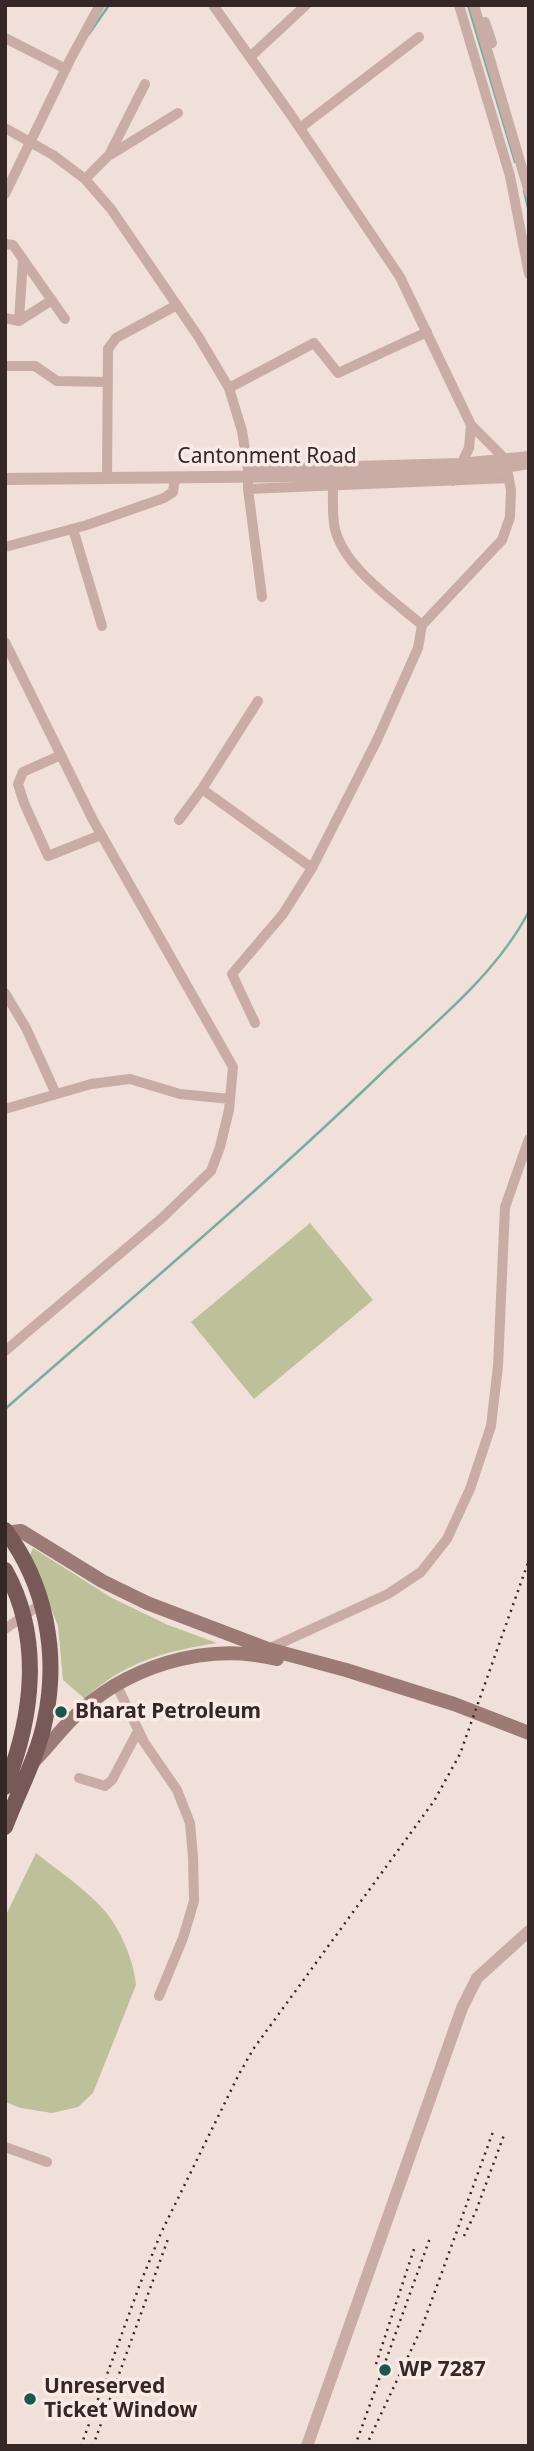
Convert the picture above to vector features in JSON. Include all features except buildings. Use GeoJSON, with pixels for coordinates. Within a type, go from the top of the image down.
{"type":"FeatureCollection","features":[{"type":"Feature","properties":{"kind":"main road"},"geometry":{"type":"LineString","coordinates":[[6,1532],[21,1531],[102,1581],[147,1603],[268,1649],[454,1704],[529,1733]]}},
{"type":"Feature","properties":{"kind":"main road"},"geometry":{"type":"LineString","coordinates":[[5,1827],[45,1722],[50,1680],[50,1645],[42,1603],[33,1576],[17,1545],[6,1532]]}},
{"type":"Feature","properties":{"kind":"main road"},"geometry":{"type":"LineString","coordinates":[[5,1570],[23,1615],[32,1661],[27,1713],[19,1753],[5,1787]]}},
{"type":"Feature","properties":{"kind":"main road"},"geometry":{"type":"LineString","coordinates":[[30,1765],[71,1720],[117,1686],[151,1668],[182,1658],[219,1652],[262,1656],[299,1664],[444,1708],[529,1743]]}},
{"type":"Feature","properties":{"kind":"street"},"geometry":{"type":"LineString","coordinates":[[5,194],[100,5]]}},
{"type":"Feature","properties":{"kind":"street"},"geometry":{"type":"LineString","coordinates":[[213,5],[400,277],[471,425],[505,459],[511,490],[510,517],[502,540],[422,625],[418,648],[377,740],[312,868],[283,914],[232,974],[255,1023]]}},
{"type":"Feature","properties":{"kind":"street"},"geometry":{"type":"LineString","coordinates":[[250,57],[306,5]]}},
{"type":"Feature","properties":{"kind":"street"},"geometry":{"type":"LineString","coordinates":[[459,5],[510,176],[529,274]]}},
{"type":"Feature","properties":{"kind":"street"},"geometry":{"type":"LineString","coordinates":[[474,5],[529,192]]}},
{"type":"Feature","properties":{"kind":"street"},"geometry":{"type":"LineString","coordinates":[[480,5],[492,43]]}},
{"type":"Feature","properties":{"kind":"street"},"geometry":{"type":"LineString","coordinates":[[300,128],[419,37]]}},
{"type":"Feature","properties":{"kind":"street"},"geometry":{"type":"LineString","coordinates":[[5,38],[66,69]]}},
{"type":"Feature","properties":{"kind":"street"},"geometry":{"type":"LineString","coordinates":[[109,155],[145,84]]}},
{"type":"Feature","properties":{"kind":"street"},"geometry":{"type":"LineString","coordinates":[[85,179],[109,155],[178,113]]}},
{"type":"Feature","properties":{"kind":"street"},"geometry":{"type":"LineString","coordinates":[[5,128],[53,155],[85,179],[111,209],[177,305],[229,388],[242,431],[262,597]]}},
{"type":"Feature","properties":{"kind":"street"},"geometry":{"type":"LineString","coordinates":[[5,244],[13,245],[65,318]]}},
{"type":"Feature","properties":{"kind":"street"},"geometry":{"type":"LineString","coordinates":[[19,321],[23,259]]}},
{"type":"Feature","properties":{"kind":"street"},"geometry":{"type":"LineString","coordinates":[[5,318],[19,321],[52,300]]}},
{"type":"Feature","properties":{"kind":"street"},"geometry":{"type":"LineString","coordinates":[[107,478],[108,349],[116,338],[177,305]]}},
{"type":"Feature","properties":{"kind":"street"},"geometry":{"type":"LineString","coordinates":[[229,388],[314,343],[338,373],[427,332]]}},
{"type":"Feature","properties":{"kind":"street"},"geometry":{"type":"LineString","coordinates":[[5,366],[35,366],[57,381],[108,382]]}},
{"type":"Feature","properties":{"kind":"street"},"geometry":{"type":"LineString","coordinates":[[453,481],[470,443],[471,425]]}},
{"type":"Feature","properties":{"kind":"street"},"geometry":{"type":"LineString","coordinates":[[248,478],[529,456]]}},
{"type":"Feature","properties":{"kind":"street","name":"Cantonment Road"},"geometry":{"type":"LineString","coordinates":[[5,479],[416,475],[529,463]]}},
{"type":"Feature","properties":{"kind":"street"},"geometry":{"type":"LineString","coordinates":[[5,547],[72,529],[164,498],[173,492],[175,477]]}},
{"type":"Feature","properties":{"kind":"street"},"geometry":{"type":"LineString","coordinates":[[248,478],[332,486],[509,478]]}},
{"type":"Feature","properties":{"kind":"street"},"geometry":{"type":"LineString","coordinates":[[332,486],[335,529],[342,548],[366,577],[422,625]]}},
{"type":"Feature","properties":{"kind":"street"},"geometry":{"type":"LineString","coordinates":[[72,529],[102,626]]}},
{"type":"Feature","properties":{"kind":"street"},"geometry":{"type":"LineString","coordinates":[[5,642],[101,835],[233,1067],[230,1099],[220,1147],[211,1171],[162,1218],[5,1351]]}},
{"type":"Feature","properties":{"kind":"street"},"geometry":{"type":"LineString","coordinates":[[178,820],[202,789],[258,701]]}},
{"type":"Feature","properties":{"kind":"street"},"geometry":{"type":"LineString","coordinates":[[61,755],[23,772],[18,784],[48,856],[101,835]]}},
{"type":"Feature","properties":{"kind":"street"},"geometry":{"type":"LineString","coordinates":[[202,789],[312,868]]}},
{"type":"Feature","properties":{"kind":"street"},"geometry":{"type":"LineString","coordinates":[[5,993],[26,1028],[56,1094]]}},
{"type":"Feature","properties":{"kind":"street"},"geometry":{"type":"LineString","coordinates":[[5,1109],[91,1084],[130,1079],[180,1094],[230,1099]]}},
{"type":"Feature","properties":{"kind":"street"},"geometry":{"type":"LineString","coordinates":[[268,1649],[388,1594],[421,1572],[447,1539],[470,1489],[491,1426],[498,1366],[505,1207],[529,1139]]}},
{"type":"Feature","properties":{"kind":"street"},"geometry":{"type":"LineString","coordinates":[[5,1629],[42,1603]]}},
{"type":"Feature","properties":{"kind":"street"},"geometry":{"type":"LineString","coordinates":[[117,1686],[138,1731],[177,1790],[190,1823],[194,1901],[183,1938],[159,1996]]}},
{"type":"Feature","properties":{"kind":"street"},"geometry":{"type":"LineString","coordinates":[[79,1778],[104,1786],[112,1780],[138,1731]]}},
{"type":"Feature","properties":{"kind":"street"},"geometry":{"type":"LineString","coordinates":[[307,2446],[462,2008],[477,1978],[529,1931]]}},
{"type":"Feature","properties":{"kind":"street"},"geometry":{"type":"LineString","coordinates":[[5,2147],[47,2162]]}},
{"type":"Feature","properties":{"kind":"green space"},"geometry":{"type":"Polygon","coordinates":[[[310,1223],[373,1300],[254,1399],[191,1322],[310,1223]]]}},
{"type":"Feature","properties":{"kind":"green space"},"geometry":{"type":"Polygon","coordinates":[[[33,1548],[112,1598],[168,1625],[217,1643],[146,1660],[114,1676],[85,1699],[63,1680],[58,1626],[30,1555],[33,1548]]]}},
{"type":"Feature","properties":{"kind":"green space"},"geometry":{"type":"Polygon","coordinates":[[[36,1853],[89,1895],[110,1917],[129,1955],[136,1985],[93,2093],[78,2107],[52,2113],[21,2108],[5,2102],[5,1917],[36,1853]]]}},
{"type":"Feature","properties":{"kind":"waterway"},"geometry":{"type":"LineString","coordinates":[[89,34],[109,5]]}},
{"type":"Feature","properties":{"kind":"waterway"},"geometry":{"type":"LineString","coordinates":[[468,5],[515,162]]}},
{"type":"Feature","properties":{"kind":"waterway"},"geometry":{"type":"LineString","coordinates":[[524,191],[529,212]]}},
{"type":"Feature","properties":{"kind":"waterway"},"geometry":{"type":"LineString","coordinates":[[5,1409],[247,1198],[465,995],[500,955],[529,911]]}},
{"type":"Feature","properties":{"kind":"railway"},"geometry":{"type":"LineString","coordinates":[[81,2446],[161,2233],[239,2074],[254,2048],[434,1801],[460,1754],[529,1560]]}},
{"type":"Feature","properties":{"kind":"railway"},"geometry":{"type":"LineString","coordinates":[[366,2446],[422,2327],[494,2129]]}},
{"type":"Feature","properties":{"kind":"railway"},"geometry":{"type":"LineString","coordinates":[[464,2236],[504,2135]]}},
{"type":"Feature","properties":{"kind":"railway"},"geometry":{"type":"LineString","coordinates":[[355,2446],[430,2238]]}},
{"type":"Feature","properties":{"kind":"railway"},"geometry":{"type":"LineString","coordinates":[[93,2446],[168,2239]]}},
{"type":"Feature","properties":{"kind":"railway"},"geometry":{"type":"LineString","coordinates":[[376,2364],[415,2246]]}},
{"type":"Feature","properties":{"kind":"place","name":"Bharat Petroleum"},"geometry":{"type":"Point","coordinates":[61,1712]}},
{"type":"Feature","properties":{"kind":"place","name":"WP 7287"},"geometry":{"type":"Point","coordinates":[385,2370]}},
{"type":"Feature","properties":{"kind":"place","name":"Unreserved Ticket Window"},"geometry":{"type":"Point","coordinates":[30,2399]}}]}
